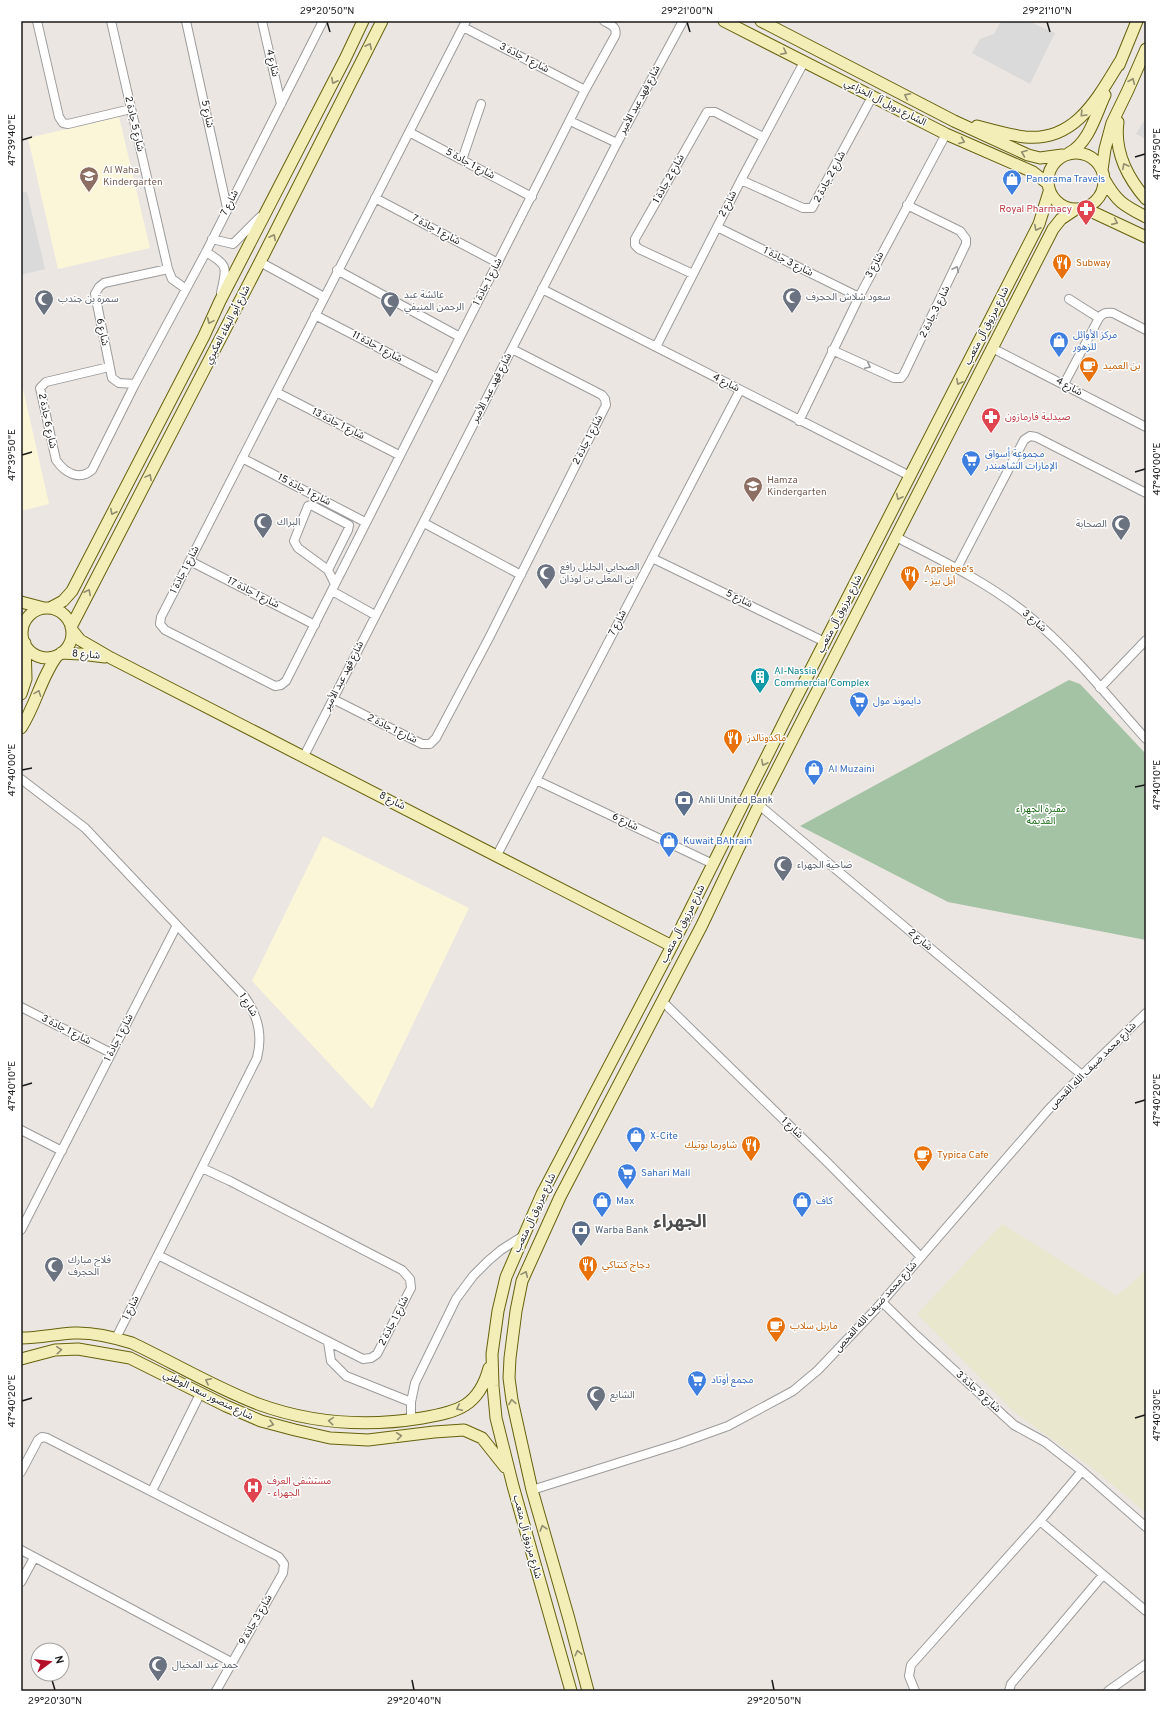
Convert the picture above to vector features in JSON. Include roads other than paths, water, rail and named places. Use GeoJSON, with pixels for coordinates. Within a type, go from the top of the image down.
{"type":"FeatureCollection","features":[{"type":"Feature","properties":{"kind":"main road","name":"شارع أبو البقاء العكبري"},"geometry":{"type":"LineString","coordinates":[[47,608],[63,602],[72,592],[204,336],[220,301],[345,59],[363,21]]}},
{"type":"Feature","properties":{"kind":"main road","name":"شارع أبو البقاء العكبري"},"geometry":{"type":"LineString","coordinates":[[71,628],[260,262],[382,21]]}},
{"type":"Feature","properties":{"kind":"main road","name":"الشارع دوبل آل الخزاعي"},"geometry":{"type":"LineString","coordinates":[[724,21],[742,25],[758,39],[872,97],[946,134],[1033,172],[1048,187]]}},
{"type":"Feature","properties":{"kind":"main road"},"geometry":{"type":"LineString","coordinates":[[1137,21],[1121,60],[1084,140],[1076,149],[1057,159],[1049,170],[1048,187],[1053,198],[1063,206],[1080,209],[1146,236]]}},
{"type":"Feature","properties":{"kind":"main road"},"geometry":{"type":"LineString","coordinates":[[758,39],[758,27],[764,22]]}},
{"type":"Feature","properties":{"kind":"main road","name":"الشارع دوبل آل الخزاعي"},"geometry":{"type":"LineString","coordinates":[[764,22],[954,121],[1028,154],[1040,158],[1065,154]]}},
{"type":"Feature","properties":{"kind":"main road"},"geometry":{"type":"LineString","coordinates":[[1080,209],[1091,205],[1101,194],[1107,138],[1112,123],[1146,49]]}},
{"type":"Feature","properties":{"kind":"main road"},"geometry":{"type":"LineString","coordinates":[[318,147],[318,136],[353,67],[352,60],[345,59]]}},
{"type":"Feature","properties":{"kind":"main road"},"geometry":{"type":"LineString","coordinates":[[954,121],[1024,137],[1041,137],[1065,130],[1086,112],[1099,95],[1121,60]]}},
{"type":"Feature","properties":{"kind":"main road"},"geometry":{"type":"LineString","coordinates":[[1122,102],[1116,134],[1117,146],[1127,171],[1146,199]]}},
{"type":"Feature","properties":{"kind":"main road"},"geometry":{"type":"LineString","coordinates":[[1065,154],[1081,153],[1092,157],[1098,163],[1115,197],[1120,202],[1146,217]]}},
{"type":"Feature","properties":{"kind":"main road","name":"شارع مرزوق آل متعب"},"geometry":{"type":"LineString","coordinates":[[571,1691],[513,1486],[496,1418],[492,1354],[498,1310],[506,1277],[542,1194],[672,946],[790,710],[1039,224],[1048,187]]}},
{"type":"Feature","properties":{"kind":"main road","name":"شارع مرزوق آل متعب"},"geometry":{"type":"LineString","coordinates":[[588,1691],[532,1490],[515,1421],[509,1378],[510,1358],[516,1311],[522,1281],[560,1197],[702,925],[792,739],[1053,229],[1061,219],[1080,209]]}},
{"type":"Feature","properties":{"kind":"main road"},"geometry":{"type":"LineString","coordinates":[[179,418],[176,419],[173,417],[171,411],[201,350],[204,336]]}},
{"type":"Feature","properties":{"kind":"main road"},"geometry":{"type":"LineString","coordinates":[[931,435],[937,443],[944,443]]}},
{"type":"Feature","properties":{"kind":"main road"},"geometry":{"type":"LineString","coordinates":[[920,456],[924,455],[930,457],[933,464]]}},
{"type":"Feature","properties":{"kind":"main road"},"geometry":{"type":"LineString","coordinates":[[21,602],[62,613],[66,617],[71,628],[70,643],[50,664],[32,709],[21,728]]}},
{"type":"Feature","properties":{"kind":"main road"},"geometry":{"type":"LineString","coordinates":[[21,694],[26,679],[23,638],[24,623],[33,612],[47,608]]}},
{"type":"Feature","properties":{"kind":"main road","name":"شارع 8"},"geometry":{"type":"LineString","coordinates":[[71,628],[80,640],[111,658],[672,946]]}},
{"type":"Feature","properties":{"kind":"main road"},"geometry":{"type":"LineString","coordinates":[[23,638],[30,651],[37,655],[45,657],[59,655]]}},
{"type":"Feature","properties":{"kind":"main road","name":"شارع 8"},"geometry":{"type":"LineString","coordinates":[[59,655],[81,654],[111,658]]}},
{"type":"Feature","properties":{"kind":"main road"},"geometry":{"type":"LineString","coordinates":[[790,710],[791,714],[796,718],[803,718]]}},
{"type":"Feature","properties":{"kind":"main road"},"geometry":{"type":"LineString","coordinates":[[780,731],[786,731],[792,739]]}},
{"type":"Feature","properties":{"kind":"main road","name":"شارع منصور سعد الوطني"},"geometry":{"type":"LineString","coordinates":[[21,1338],[74,1333],[116,1338],[132,1343],[223,1389],[258,1404],[295,1415],[328,1421],[357,1423],[411,1420],[451,1412],[465,1405],[474,1399],[481,1390],[492,1354]]}},
{"type":"Feature","properties":{"kind":"main road","name":"شارع منصور سعد الوطني"},"geometry":{"type":"LineString","coordinates":[[21,1359],[55,1350],[78,1349],[109,1353],[130,1358],[200,1394],[261,1421],[330,1438],[368,1440],[464,1430],[482,1438],[504,1464],[513,1486]]}},
{"type":"Feature","properties":{"kind":"main road"},"geometry":{"type":"LineString","coordinates":[[431,1416],[437,1421],[434,1432]]}},
{"type":"Feature","properties":{"kind":"street"},"geometry":{"type":"LineString","coordinates":[[37,21],[61,121],[68,124],[131,109]]}},
{"type":"Feature","properties":{"kind":"street","name":"شارع 5 جادة 2"},"geometry":{"type":"LineString","coordinates":[[111,21],[168,269],[172,279],[186,289]]}},
{"type":"Feature","properties":{"kind":"street","name":"شارع 5"},"geometry":{"type":"LineString","coordinates":[[186,21],[227,208]]}},
{"type":"Feature","properties":{"kind":"street","name":"شارع 4"},"geometry":{"type":"LineString","coordinates":[[262,21],[281,104]]}},
{"type":"Feature","properties":{"kind":"street","name":"شارع 7"},"geometry":{"type":"LineString","coordinates":[[135,384],[206,252],[323,21]]}},
{"type":"Feature","properties":{"kind":"street","name":"شارع 1 جادة 1"},"geometry":{"type":"LineString","coordinates":[[464,24],[161,617],[160,624],[165,630],[275,686],[278,686],[286,681],[334,588],[399,455],[585,90],[616,33],[614,27],[604,21]]}},
{"type":"Feature","properties":{"kind":"street","name":"شارع فهد عبد الأمير"},"geometry":{"type":"LineString","coordinates":[[304,756],[617,143],[683,21]]}},
{"type":"Feature","properties":{"kind":"street","name":"شارع 1 جادة 3"},"geometry":{"type":"LineString","coordinates":[[464,24],[585,90]]}},
{"type":"Feature","properties":{"kind":"street","name":"شارع 2"},"geometry":{"type":"LineString","coordinates":[[656,348],[740,180],[804,62]]}},
{"type":"Feature","properties":{"kind":"street","name":"شارع 2 جادة 2"},"geometry":{"type":"LineString","coordinates":[[740,180],[803,208],[812,208],[872,97]]}},
{"type":"Feature","properties":{"kind":"street"},"geometry":{"type":"LineString","coordinates":[[462,160],[481,104]]}},
{"type":"Feature","properties":{"kind":"street","name":"شارع 2 جادة 1"},"geometry":{"type":"LineString","coordinates":[[693,274],[639,249],[635,245],[635,239],[707,112],[715,112],[763,137]]}},
{"type":"Feature","properties":{"kind":"street"},"geometry":{"type":"LineString","coordinates":[[570,121],[617,143]]}},
{"type":"Feature","properties":{"kind":"street","name":"شارع 1 جادة 5"},"geometry":{"type":"LineString","coordinates":[[409,132],[532,196]]}},
{"type":"Feature","properties":{"kind":"street","name":"شارع 3"},"geometry":{"type":"LineString","coordinates":[[799,421],[832,350],[859,297],[946,134]]}},
{"type":"Feature","properties":{"kind":"street","name":"شارع 1 جادة 7"},"geometry":{"type":"LineString","coordinates":[[375,198],[498,263]]}},
{"type":"Feature","properties":{"kind":"street","name":"شارع 3 جادة 2"},"geometry":{"type":"LineString","coordinates":[[832,350],[894,378],[900,378],[904,374],[966,249],[966,239],[960,231],[907,205]]}},
{"type":"Feature","properties":{"kind":"street"},"geometry":{"type":"LineString","coordinates":[[212,239],[233,244],[266,211]]}},
{"type":"Feature","properties":{"kind":"street","name":"شارع 3 جادة 1"},"geometry":{"type":"LineString","coordinates":[[717,227],[859,297]]}},
{"type":"Feature","properties":{"kind":"street"},"geometry":{"type":"LineString","coordinates":[[206,252],[224,264],[225,272],[220,301]]}},
{"type":"Feature","properties":{"kind":"street"},"geometry":{"type":"LineString","coordinates":[[260,262],[324,297]]}},
{"type":"Feature","properties":{"kind":"street","name":"شارع 6"},"geometry":{"type":"LineString","coordinates":[[135,384],[119,383],[112,378],[95,299],[96,291],[104,283],[168,269]]}},
{"type":"Feature","properties":{"kind":"street"},"geometry":{"type":"LineString","coordinates":[[337,270],[460,337]]}},
{"type":"Feature","properties":{"kind":"street","name":"شارع 4"},"geometry":{"type":"LineString","coordinates":[[542,289],[799,421],[910,476]]}},
{"type":"Feature","properties":{"kind":"street"},"geometry":{"type":"LineString","coordinates":[[1069,299],[1098,318]]}},
{"type":"Feature","properties":{"kind":"street"},"geometry":{"type":"LineString","coordinates":[[1064,384],[1098,318],[1103,314],[1107,312],[1113,313],[1146,330]]}},
{"type":"Feature","properties":{"kind":"street","name":"شارع 1 جادة 11"},"geometry":{"type":"LineString","coordinates":[[315,315],[439,379]]}},
{"type":"Feature","properties":{"kind":"street","name":"شارع 4"},"geometry":{"type":"LineString","coordinates":[[992,348],[1146,427]]}},
{"type":"Feature","properties":{"kind":"street","name":"شارع 1 جادة 2"},"geometry":{"type":"LineString","coordinates":[[333,699],[422,744],[430,744],[434,741],[447,718],[522,575],[606,402],[602,395],[512,349]]}},
{"type":"Feature","properties":{"kind":"street","name":"شارع 6 جادة 2"},"geometry":{"type":"LineString","coordinates":[[109,367],[46,382],[40,388],[54,454],[60,466],[68,473],[81,476],[92,470],[135,384]]}},
{"type":"Feature","properties":{"kind":"street","name":"شارع 7"},"geometry":{"type":"LineString","coordinates":[[497,855],[740,390]]}},
{"type":"Feature","properties":{"kind":"street","name":"شارع 1 جادة 13"},"geometry":{"type":"LineString","coordinates":[[276,392],[399,455]]}},
{"type":"Feature","properties":{"kind":"street"},"geometry":{"type":"LineString","coordinates":[[957,568],[1024,440],[1030,436],[1036,436],[1146,493]]}},
{"type":"Feature","properties":{"kind":"street","name":"شارع 1 جادة 15"},"geometry":{"type":"LineString","coordinates":[[242,458],[366,522]]}},
{"type":"Feature","properties":{"kind":"street"},"geometry":{"type":"LineString","coordinates":[[328,570],[348,530],[349,525],[311,505],[308,506],[294,541],[298,548],[328,570],[334,588],[375,615]]}},
{"type":"Feature","properties":{"kind":"street"},"geometry":{"type":"LineString","coordinates":[[424,523],[522,575]]}},
{"type":"Feature","properties":{"kind":"street","name":"شارع 3"},"geometry":{"type":"LineString","coordinates":[[896,536],[957,568],[994,590],[1028,616],[1061,646],[1146,739]]}},
{"type":"Feature","properties":{"kind":"street","name":"شارع 5"},"geometry":{"type":"LineString","coordinates":[[652,558],[825,642]]}},
{"type":"Feature","properties":{"kind":"street","name":"شارع 1 جادة 17"},"geometry":{"type":"LineString","coordinates":[[190,561],[315,625]]}},
{"type":"Feature","properties":{"kind":"street"},"geometry":{"type":"LineString","coordinates":[[1100,688],[1146,640]]}},
{"type":"Feature","properties":{"kind":"street","name":"شارع 1"},"geometry":{"type":"LineString","coordinates":[[21,779],[85,828],[177,925],[244,996],[255,1014],[259,1030],[260,1048],[257,1058],[116,1338]]}},
{"type":"Feature","properties":{"kind":"street","name":"شارع 6"},"geometry":{"type":"LineString","coordinates":[[536,780],[713,864]]}},
{"type":"Feature","properties":{"kind":"street","name":"شارع 2"},"geometry":{"type":"LineString","coordinates":[[759,805],[1082,1075]]}},
{"type":"Feature","properties":{"kind":"street","name":"شارع 1 جادة 1"},"geometry":{"type":"LineString","coordinates":[[21,1230],[177,925]]}},
{"type":"Feature","properties":{"kind":"street","name":"شارع 1"},"geometry":{"type":"LineString","coordinates":[[662,1001],[828,1163],[921,1257]]}},
{"type":"Feature","properties":{"kind":"street","name":"شارع 1 جادة 3"},"geometry":{"type":"LineString","coordinates":[[21,1007],[111,1053]]}},
{"type":"Feature","properties":{"kind":"street","name":"شارع محمد ضيف الله القحص"},"geometry":{"type":"LineString","coordinates":[[532,1490],[685,1442],[728,1426],[763,1409],[793,1391],[818,1370],[882,1302],[1048,1110],[1146,1013]]}},
{"type":"Feature","properties":{"kind":"street"},"geometry":{"type":"LineString","coordinates":[[21,1130],[62,1151]]}},
{"type":"Feature","properties":{"kind":"street","name":"شارع 1 جادة 2"},"geometry":{"type":"LineString","coordinates":[[158,1255],[359,1358],[370,1358],[377,1354],[411,1288],[408,1275],[395,1266],[202,1168]]}},
{"type":"Feature","properties":{"kind":"street"},"geometry":{"type":"LineString","coordinates":[[411,1420],[410,1402],[415,1383],[456,1299],[473,1276],[488,1261],[501,1250],[523,1236]]}},
{"type":"Feature","properties":{"kind":"street","name":"شارع 9 جادة 3"},"geometry":{"type":"LineString","coordinates":[[882,1302],[1014,1425],[1045,1442],[1082,1471],[1146,1527]]}},
{"type":"Feature","properties":{"kind":"street"},"geometry":{"type":"LineString","coordinates":[[328,1342],[331,1361],[346,1376],[410,1402]]}},
{"type":"Feature","properties":{"kind":"street"},"geometry":{"type":"LineString","coordinates":[[152,1491],[200,1394]]}},
{"type":"Feature","properties":{"kind":"street","name":"شارع 3 جادة 9"},"geometry":{"type":"LineString","coordinates":[[21,1472],[38,1440],[42,1437],[47,1438],[279,1557],[284,1564],[283,1573],[231,1662]]}},
{"type":"Feature","properties":{"kind":"street"},"geometry":{"type":"LineString","coordinates":[[915,1691],[909,1676],[911,1665],[1040,1521],[1082,1471]]}},
{"type":"Feature","properties":{"kind":"street"},"geometry":{"type":"LineString","coordinates":[[1040,1521],[1146,1611]]}},
{"type":"Feature","properties":{"kind":"street"},"geometry":{"type":"LineString","coordinates":[[21,1550],[231,1662],[216,1691]]}},
{"type":"Feature","properties":{"kind":"street"},"geometry":{"type":"LineString","coordinates":[[21,1582],[34,1558]]}},
{"type":"Feature","properties":{"kind":"street"},"geometry":{"type":"LineString","coordinates":[[1009,1691],[1011,1684],[1103,1575]]}},
{"type":"Feature","properties":{"kind":"street"},"geometry":{"type":"LineString","coordinates":[[1109,1691],[1146,1664]]}},
{"type":"Feature","properties":{"kind":"place","name":"Al Waha Kindergarten"},"geometry":{"type":"Point","coordinates":[89,193]}},
{"type":"Feature","properties":{"kind":"place","name":"Panorama Travels"},"geometry":{"type":"Point","coordinates":[1012,196]}},
{"type":"Feature","properties":{"kind":"place","name":"Royal Pharmacy"},"geometry":{"type":"Point","coordinates":[1086,226]}},
{"type":"Feature","properties":{"kind":"place","name":"Subway"},"geometry":{"type":"Point","coordinates":[1062,280]}},
{"type":"Feature","properties":{"kind":"place","name":"سعود شلاش الحجرف"},"geometry":{"type":"Point","coordinates":[792,314]}},
{"type":"Feature","properties":{"kind":"place","name":"سمرة بن جندب"},"geometry":{"type":"Point","coordinates":[44,316]}},
{"type":"Feature","properties":{"kind":"place","name":"عائشة عبد الرحمن المنيفي"},"geometry":{"type":"Point","coordinates":[390,318]}},
{"type":"Feature","properties":{"kind":"place","name":"مركز الأوائل للزهور"},"geometry":{"type":"Point","coordinates":[1059,358]}},
{"type":"Feature","properties":{"kind":"place","name":"بن العميد"},"geometry":{"type":"Point","coordinates":[1089,383]}},
{"type":"Feature","properties":{"kind":"place","name":"صيدلية فارمازون"},"geometry":{"type":"Point","coordinates":[991,434]}},
{"type":"Feature","properties":{"kind":"place","name":"مجموعة أسواق الإمارات الشاهبندر"},"geometry":{"type":"Point","coordinates":[971,477]}},
{"type":"Feature","properties":{"kind":"place","name":"Hamza Kindergarten"},"geometry":{"type":"Point","coordinates":[753,503]}},
{"type":"Feature","properties":{"kind":"place","name":"البراك"},"geometry":{"type":"Point","coordinates":[263,539]}},
{"type":"Feature","properties":{"kind":"place","name":"الصحابة"},"geometry":{"type":"Point","coordinates":[1121,541]}},
{"type":"Feature","properties":{"kind":"place","name":"الصحابي الجليل رافع بن المعلى بن لوذان"},"geometry":{"type":"Point","coordinates":[546,590]}},
{"type":"Feature","properties":{"kind":"place","name":"Applebee's - أبل بيز"},"geometry":{"type":"Point","coordinates":[910,592]}},
{"type":"Feature","properties":{"kind":"place","name":"Al-Nassia Commercial Complex"},"geometry":{"type":"Point","coordinates":[760,694]}},
{"type":"Feature","properties":{"kind":"place","name":"دايموند مول"},"geometry":{"type":"Point","coordinates":[859,718]}},
{"type":"Feature","properties":{"kind":"place","name":"ماكدونالدز"},"geometry":{"type":"Point","coordinates":[733,755]}},
{"type":"Feature","properties":{"kind":"place","name":"Al Muzaini"},"geometry":{"type":"Point","coordinates":[814,786]}},
{"type":"Feature","properties":{"kind":"place","name":"Ahli United Bank"},"geometry":{"type":"Point","coordinates":[684,817]}},
{"type":"Feature","properties":{"kind":"place","name":"Kuwait BAhrain"},"geometry":{"type":"Point","coordinates":[669,858]}},
{"type":"Feature","properties":{"kind":"place","name":"ضاحية الجهراء"},"geometry":{"type":"Point","coordinates":[783,882]}},
{"type":"Feature","properties":{"kind":"place","name":"X-Cite"},"geometry":{"type":"Point","coordinates":[636,1153]}},
{"type":"Feature","properties":{"kind":"place","name":"شاورما بوتيك"},"geometry":{"type":"Point","coordinates":[751,1162]}},
{"type":"Feature","properties":{"kind":"place","name":"Typica Cafe"},"geometry":{"type":"Point","coordinates":[923,1172]}},
{"type":"Feature","properties":{"kind":"place","name":"Sahari Mall"},"geometry":{"type":"Point","coordinates":[627,1190]}},
{"type":"Feature","properties":{"kind":"place","name":"Max"},"geometry":{"type":"Point","coordinates":[602,1218]}},
{"type":"Feature","properties":{"kind":"place","name":"كاف"},"geometry":{"type":"Point","coordinates":[802,1218]}},
{"type":"Feature","properties":{"kind":"place","name":"Warba Bank"},"geometry":{"type":"Point","coordinates":[581,1247]}},
{"type":"Feature","properties":{"kind":"place","name":"دجاج كنتاكي"},"geometry":{"type":"Point","coordinates":[588,1282]}},
{"type":"Feature","properties":{"kind":"place","name":"فلاح مبارك الحجرف"},"geometry":{"type":"Point","coordinates":[54,1283]}},
{"type":"Feature","properties":{"kind":"place","name":"ماربل سلاب"},"geometry":{"type":"Point","coordinates":[776,1343]}},
{"type":"Feature","properties":{"kind":"place","name":"مجمع أوتاد"},"geometry":{"type":"Point","coordinates":[697,1397]}},
{"type":"Feature","properties":{"kind":"place","name":"الشايع"},"geometry":{"type":"Point","coordinates":[596,1412]}},
{"type":"Feature","properties":{"kind":"place","name":"مستشفى العرف - الجهراء"},"geometry":{"type":"Point","coordinates":[253,1504]}},
{"type":"Feature","properties":{"kind":"place","name":"حمد عيد المخيال"},"geometry":{"type":"Point","coordinates":[158,1682]}},
{"type":"Feature","properties":{"kind":"district","name":"الجهراء"},"geometry":{"type":"Point","coordinates":[680,1222]}},
{"type":"Feature","properties":{"kind":"park label","name":"مقبرة الجهراء القديمة"},"geometry":{"type":"Point","coordinates":[1041,814]}}]}
